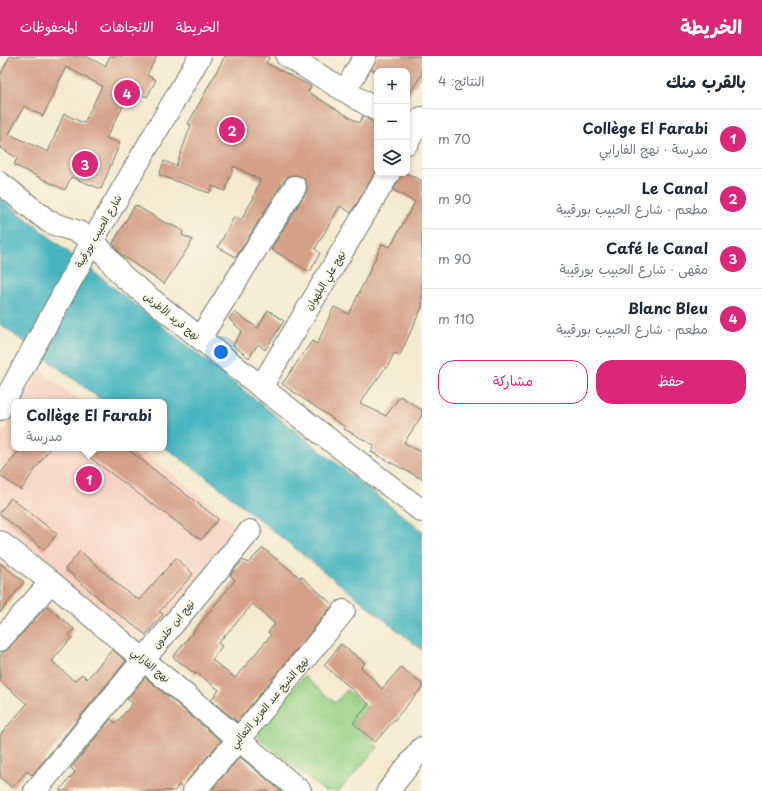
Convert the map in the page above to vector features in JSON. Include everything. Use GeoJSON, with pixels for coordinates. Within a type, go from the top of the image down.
{"type":"FeatureCollection","features":[{"type":"Feature","properties":{"kind":"street","name":"شارع الحبيب بورقيبة"},"geometry":{"type":"LineString","coordinates":[[0,409],[91,243],[200,56]]}},
{"type":"Feature","properties":{"kind":"street"},"geometry":{"type":"LineString","coordinates":[[287,56],[374,108]]}},
{"type":"Feature","properties":{"kind":"street"},"geometry":{"type":"LineString","coordinates":[[345,91],[365,56]]}},
{"type":"Feature","properties":{"kind":"street","name":"نهج علي البلهوان"},"geometry":{"type":"LineString","coordinates":[[261,386],[387,176]]}},
{"type":"Feature","properties":{"kind":"street","name":"نهج فريد الأطرش"},"geometry":{"type":"LineString","coordinates":[[0,183],[48,222],[75,230],[104,252],[113,266],[125,278],[422,511]]}},
{"type":"Feature","properties":{"kind":"street"},"geometry":{"type":"LineString","coordinates":[[200,338],[295,187]]}},
{"type":"Feature","properties":{"kind":"street","name":"نهج ابن خلدون"},"geometry":{"type":"LineString","coordinates":[[35,791],[250,531]]}},
{"type":"Feature","properties":{"kind":"street","name":"نهج الفارابي"},"geometry":{"type":"LineString","coordinates":[[0,542],[144,659],[300,791]]}},
{"type":"Feature","properties":{"kind":"street"},"geometry":{"type":"LineString","coordinates":[[0,640],[51,582]]}},
{"type":"Feature","properties":{"kind":"street","name":"نهج الشيخ عبد العزيز الثعالبي"},"geometry":{"type":"LineString","coordinates":[[194,791],[239,739],[344,611]]}},
{"type":"Feature","properties":{"kind":"street"},"geometry":{"type":"LineString","coordinates":[[388,791],[422,748]]}},
{"type":"Feature","properties":{"kind":"shaded area"},"geometry":{"type":"Polygon","coordinates":[[[40,370],[77,399],[23,399],[40,370]]]}},
{"type":"Feature","properties":{"kind":"shaded area"},"geometry":{"type":"Polygon","coordinates":[[[11,419],[11,451],[143,451],[244,531],[144,657],[0,519],[0,438],[11,419]]]}},
{"type":"Feature","properties":{"kind":"green space"},"geometry":{"type":"Polygon","coordinates":[[[304,676],[335,703],[347,690],[367,707],[353,723],[378,747],[339,791],[324,791],[253,733],[304,676]]]}},
{"type":"Feature","properties":{"kind":"water"},"geometry":{"type":"Polygon","coordinates":[[[0,198],[422,531],[422,650],[205,476],[167,449],[167,399],[100,399],[0,324],[0,198]]]}},
{"type":"Feature","properties":{"kind":"building"},"geometry":{"type":"Polygon","coordinates":[[[10,56],[85,56],[105,66],[110,56],[157,56],[147,75],[156,80],[147,97],[136,91],[130,101],[127,99],[106,138],[120,143],[101,189],[71,177],[65,190],[14,165],[17,158],[1,148],[0,149],[0,75],[10,56]],[[66,67],[43,116],[24,106],[9,134],[48,152],[64,114],[84,123],[102,86],[66,67]]]}},
{"type":"Feature","properties":{"kind":"building"},"geometry":{"type":"Polygon","coordinates":[[[225,56],[270,56],[266,63],[311,86],[308,92],[359,123],[363,116],[374,122],[374,174],[351,213],[340,206],[315,249],[320,253],[310,272],[271,249],[306,193],[306,182],[302,177],[295,175],[289,176],[284,180],[236,257],[218,247],[234,217],[241,220],[253,199],[260,180],[234,166],[225,191],[212,186],[209,193],[159,175],[164,161],[176,166],[191,125],[188,124],[225,56]]]}},
{"type":"Feature","properties":{"kind":"building"},"geometry":{"type":"Polygon","coordinates":[[[377,56],[422,56],[422,74],[410,93],[410,68],[374,68],[374,70],[371,70],[377,56]]]}},
{"type":"Feature","properties":{"kind":"building"},"geometry":{"type":"Polygon","coordinates":[[[410,175],[422,181],[422,307],[400,355],[394,353],[387,368],[386,367],[360,403],[386,416],[400,396],[422,410],[422,415],[404,443],[422,452],[422,479],[371,452],[374,445],[344,429],[345,427],[282,384],[312,341],[317,344],[334,307],[349,314],[382,244],[390,247],[415,202],[393,190],[400,176],[410,175]]]}},
{"type":"Feature","properties":{"kind":"building"},"geometry":{"type":"Polygon","coordinates":[[[135,205],[167,224],[168,223],[183,231],[182,235],[193,240],[164,284],[121,255],[113,243],[135,205]]]}},
{"type":"Feature","properties":{"kind":"building"},"geometry":{"type":"Polygon","coordinates":[[[268,310],[284,321],[265,350],[258,344],[249,358],[233,345],[242,331],[229,319],[234,312],[258,328],[268,310]]]}},
{"type":"Feature","properties":{"kind":"building"},"geometry":{"type":"Polygon","coordinates":[[[19,451],[48,451],[21,490],[0,476],[19,451]]]}},
{"type":"Feature","properties":{"kind":"building"},"geometry":{"type":"Polygon","coordinates":[[[81,451],[130,451],[218,519],[201,540],[81,451]]]}},
{"type":"Feature","properties":{"kind":"building"},"geometry":{"type":"Polygon","coordinates":[[[11,498],[57,534],[44,550],[0,514],[11,498]]]}},
{"type":"Feature","properties":{"kind":"building"},"geometry":{"type":"Polygon","coordinates":[[[263,548],[300,578],[301,576],[333,605],[237,722],[211,700],[219,690],[173,657],[235,580],[230,575],[243,560],[248,563],[263,548]],[[253,604],[218,643],[222,646],[212,660],[235,678],[271,635],[268,632],[275,624],[253,604]]]}},
{"type":"Feature","properties":{"kind":"building"},"geometry":{"type":"Polygon","coordinates":[[[80,551],[122,588],[139,600],[176,558],[193,574],[159,612],[163,614],[146,635],[109,607],[65,569],[80,551]]]}},
{"type":"Feature","properties":{"kind":"building"},"geometry":{"type":"Polygon","coordinates":[[[0,563],[24,582],[0,613],[0,563]]]}},
{"type":"Feature","properties":{"kind":"building"},"geometry":{"type":"Polygon","coordinates":[[[47,606],[74,629],[69,635],[72,637],[52,661],[74,681],[82,674],[87,679],[112,650],[126,661],[32,775],[27,771],[12,788],[0,777],[0,735],[27,704],[0,681],[0,655],[9,648],[47,606]]]}},
{"type":"Feature","properties":{"kind":"building"},"geometry":{"type":"Polygon","coordinates":[[[341,644],[365,663],[361,667],[382,689],[401,667],[422,684],[422,688],[375,742],[353,723],[369,704],[324,665],[341,644]]]}},
{"type":"Feature","properties":{"kind":"building"},"geometry":{"type":"Polygon","coordinates":[[[145,677],[221,741],[182,788],[179,785],[174,791],[59,791],[75,772],[71,768],[111,719],[116,723],[133,703],[127,699],[145,677]]]}},
{"type":"Feature","properties":{"kind":"building"},"geometry":{"type":"Polygon","coordinates":[[[240,757],[281,791],[216,791],[213,788],[240,757]]]}},
{"type":"Feature","properties":{"kind":"place","name":"Blanc Bleu"},"geometry":{"type":"Point","coordinates":[127,93]}},
{"type":"Feature","properties":{"kind":"place","name":"Le Canal"},"geometry":{"type":"Point","coordinates":[232,130]}},
{"type":"Feature","properties":{"kind":"place","name":"Café le Canal"},"geometry":{"type":"Point","coordinates":[85,164]}},
{"type":"Feature","properties":{"kind":"place","name":"Collège El Farabi"},"geometry":{"type":"Point","coordinates":[89,479]}}]}
